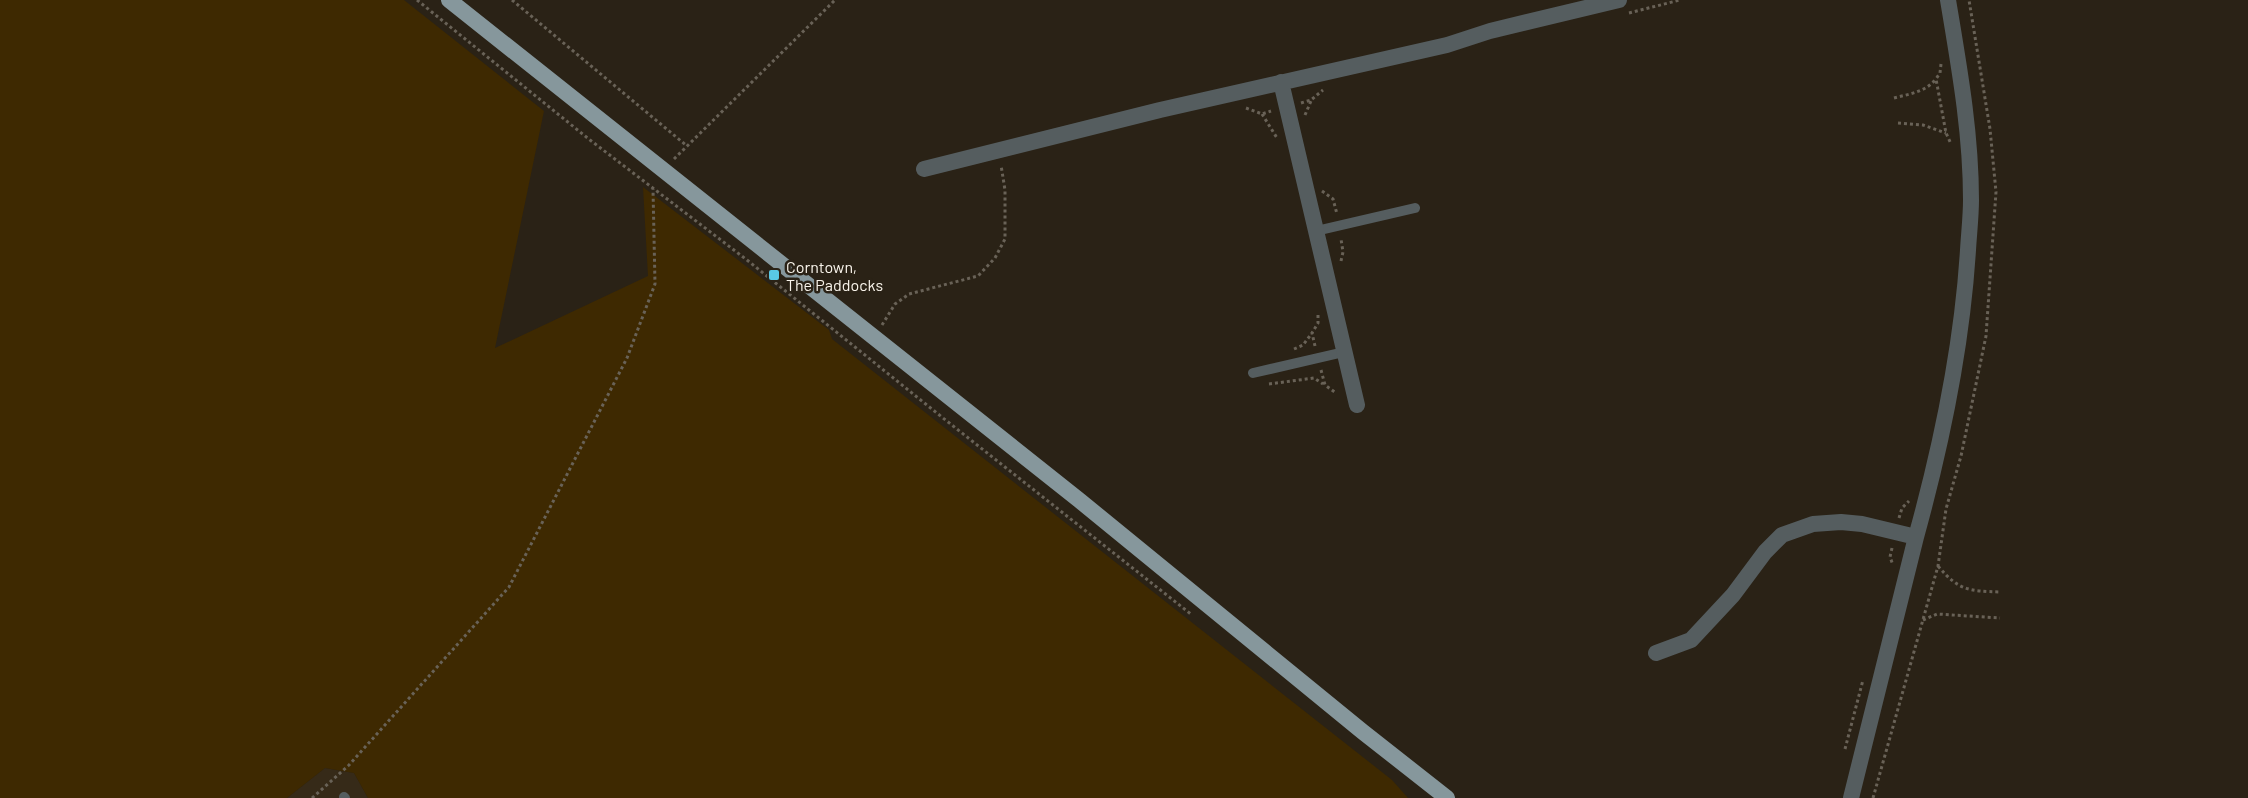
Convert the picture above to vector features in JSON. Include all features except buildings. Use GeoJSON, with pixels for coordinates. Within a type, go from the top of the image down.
{"type":"FeatureCollection","features":[{"type":"Feature","properties":{"kind":"main road"},"geometry":{"type":"LineString","coordinates":[[449,0],[1079,500],[1363,732],[1448,798]]}},
{"type":"Feature","properties":{"kind":"street"},"geometry":{"type":"LineString","coordinates":[[924,169],[1281,82],[1447,45],[1490,31],[1619,0]]}},
{"type":"Feature","properties":{"kind":"street"},"geometry":{"type":"LineString","coordinates":[[1851,798],[1945,423],[1966,292],[1971,201],[1967,119],[1948,0]]}},
{"type":"Feature","properties":{"kind":"street"},"geometry":{"type":"LineString","coordinates":[[1281,82],[1357,405]]}},
{"type":"Feature","properties":{"kind":"street"},"geometry":{"type":"LineString","coordinates":[[1656,653],[1691,640],[1734,595],[1765,552],[1782,535],[1813,524],[1841,522],[1862,524],[1916,537]]}},
{"type":"Feature","properties":{"kind":"lane"},"geometry":{"type":"LineString","coordinates":[[1316,231],[1415,208]]}},
{"type":"Feature","properties":{"kind":"lane"},"geometry":{"type":"LineString","coordinates":[[1253,373],[1344,352]]}},
{"type":"Feature","properties":{"kind":"path"},"geometry":{"type":"LineString","coordinates":[[417,0],[1192,616]]}},
{"type":"Feature","properties":{"kind":"path"},"geometry":{"type":"LineString","coordinates":[[512,0],[687,146]]}},
{"type":"Feature","properties":{"kind":"path"},"geometry":{"type":"LineString","coordinates":[[312,798],[349,765],[509,587],[627,358],[655,284],[653,188],[687,146],[835,0]]}},
{"type":"Feature","properties":{"kind":"path"},"geometry":{"type":"LineString","coordinates":[[1894,98],[1915,93],[1930,86],[1940,73],[1942,55]]}},
{"type":"Feature","properties":{"kind":"path"},"geometry":{"type":"LineString","coordinates":[[1936,79],[1946,133],[1954,149]]}},
{"type":"Feature","properties":{"kind":"path"},"geometry":{"type":"LineString","coordinates":[[1262,114],[1280,142]]}},
{"type":"Feature","properties":{"kind":"path"},"geometry":{"type":"LineString","coordinates":[[1898,123],[1923,125],[1946,133]]}},
{"type":"Feature","properties":{"kind":"path"},"geometry":{"type":"LineString","coordinates":[[880,328],[895,304],[909,294],[978,276],[995,258],[1005,239],[1005,190],[1001,164]]}},
{"type":"Feature","properties":{"kind":"path"},"geometry":{"type":"LineString","coordinates":[[1317,304],[1318,323],[1312,333],[1325,385]]}},
{"type":"Feature","properties":{"kind":"path"},"geometry":{"type":"LineString","coordinates":[[1262,386],[1314,378],[1336,392],[1340,400]]}},
{"type":"Feature","properties":{"kind":"path"},"geometry":{"type":"LineString","coordinates":[[1894,568],[1890,557],[1894,531],[1902,508],[1911,500]]}},
{"type":"Feature","properties":{"kind":"path"},"geometry":{"type":"LineString","coordinates":[[1938,566],[1959,587],[1972,592],[2001,592]]}},
{"type":"Feature","properties":{"kind":"path"},"geometry":{"type":"LineString","coordinates":[[1923,620],[1936,614],[2000,618]]}},
{"type":"Feature","properties":{"kind":"path"},"geometry":{"type":"LineString","coordinates":[[1844,751],[1863,679]]}},
{"type":"Feature","properties":{"kind":"shaded area"},"geometry":{"type":"Polygon","coordinates":[[[0,0],[404,0],[544,111],[495,348],[648,276],[643,187],[829,330],[832,339],[1392,780],[1408,798],[368,798],[354,773],[325,768],[287,798],[0,798],[0,0]]]}},
{"type":"Feature","properties":{"kind":"shaded area"},"geometry":{"type":"Polygon","coordinates":[[[325,768],[354,773],[368,798],[287,798],[325,768]]]}},
{"type":"Feature","properties":{"kind":"place","name":"Corntown, The Paddocks"},"geometry":{"type":"Point","coordinates":[774,275]}}]}
